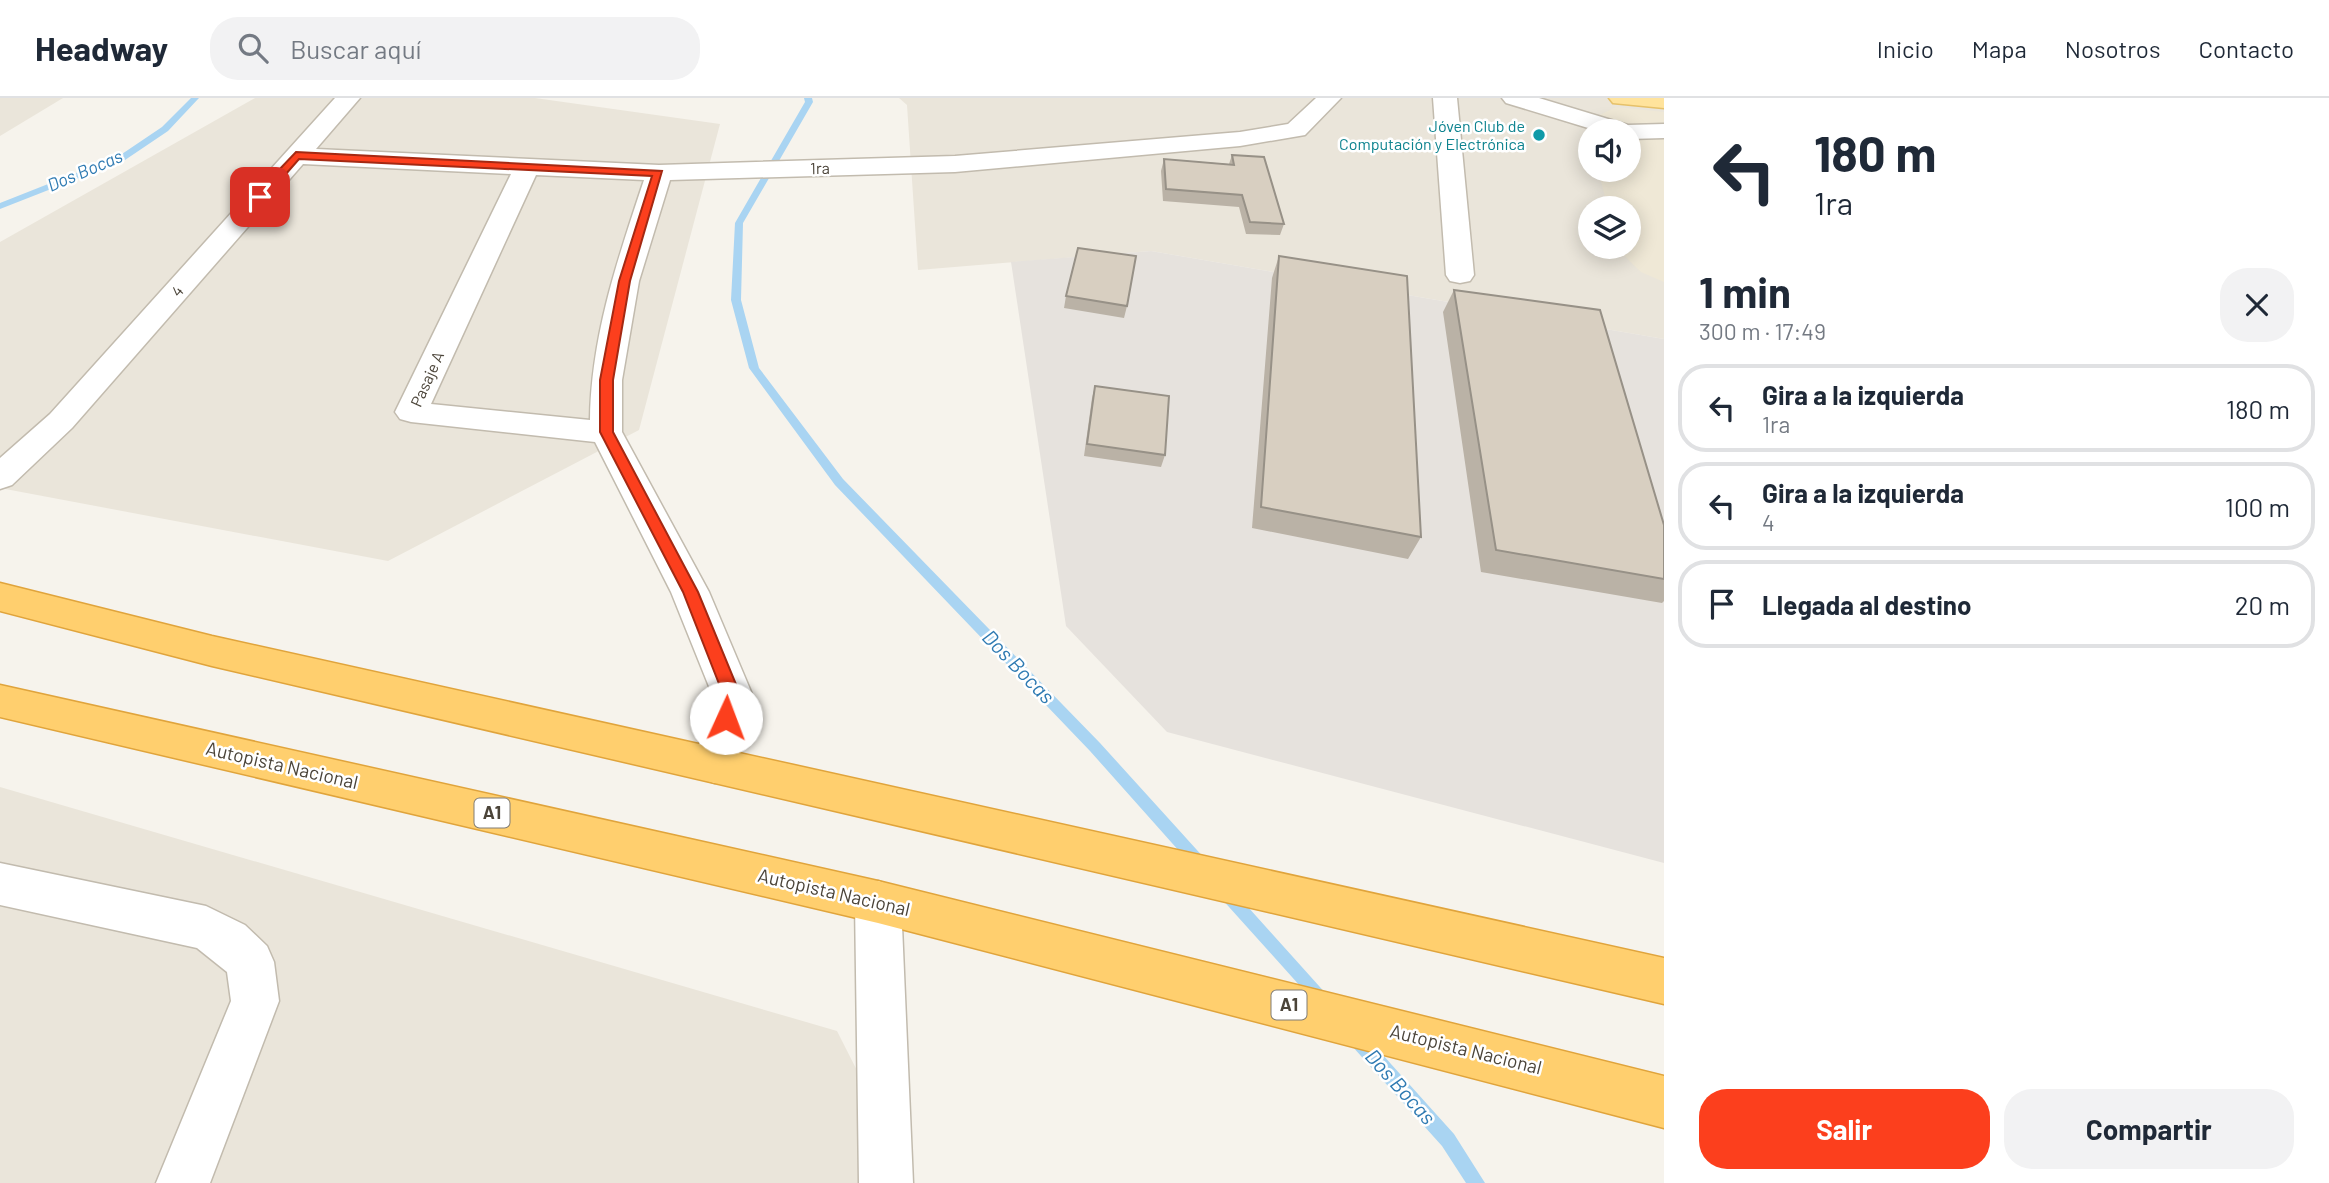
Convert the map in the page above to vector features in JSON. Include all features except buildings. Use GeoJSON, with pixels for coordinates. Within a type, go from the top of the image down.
{"type":"FeatureCollection","features":[{"type":"Feature","properties":{"kind":"highway"},"geometry":{"type":"LineString","coordinates":[[0,597],[212,650],[1664,981]]}},
{"type":"Feature","properties":{"kind":"highway","name":"Autopista Nacional"},"geometry":{"type":"LineString","coordinates":[[0,701],[878,902],[1594,1082],[1664,1102]]}},
{"type":"Feature","properties":{"kind":"main road"},"geometry":{"type":"LineString","coordinates":[[1621,98],[1664,101]]}},
{"type":"Feature","properties":{"kind":"street","name":"4"},"geometry":{"type":"LineString","coordinates":[[0,477],[61,421],[348,98]]}},
{"type":"Feature","properties":{"kind":"street","name":"1ra"},"geometry":{"type":"LineString","coordinates":[[296,156],[526,169],[659,173],[955,164],[1240,139],[1296,130],[1329,98]]}},
{"type":"Feature","properties":{"kind":"street"},"geometry":{"type":"LineString","coordinates":[[1445,98],[1460,275]]}},
{"type":"Feature","properties":{"kind":"street"},"geometry":{"type":"LineString","coordinates":[[1514,98],[1583,119]]}},
{"type":"Feature","properties":{"kind":"street","name":"Pasaje A"},"geometry":{"type":"LineString","coordinates":[[526,169],[411,412],[606,432]]}},
{"type":"Feature","properties":{"kind":"street"},"geometry":{"type":"LineString","coordinates":[[659,173],[625,281],[607,380],[606,432],[690,592],[732,694],[715,765]]}},
{"type":"Feature","properties":{"kind":"street"},"geometry":{"type":"LineString","coordinates":[[0,884],[206,928],[228,940],[250,962],[255,1001],[183,1183]]}},
{"type":"Feature","properties":{"kind":"street"},"geometry":{"type":"LineString","coordinates":[[878,902],[886,1183]]}},
{"type":"Feature","properties":{"kind":"shaded area"},"geometry":{"type":"Polygon","coordinates":[[[0,98],[63,98],[0,136],[0,98]]]}},
{"type":"Feature","properties":{"kind":"shaded area"},"geometry":{"type":"Polygon","coordinates":[[[255,98],[535,98],[720,124],[639,430],[388,561],[0,488],[0,242],[255,98]]]}},
{"type":"Feature","properties":{"kind":"shaded area"},"geometry":{"type":"Polygon","coordinates":[[[899,98],[1664,98],[1664,339],[1151,251],[918,270],[907,105],[899,98]]]}},
{"type":"Feature","properties":{"kind":"shaded area"},"geometry":{"type":"Polygon","coordinates":[[[1616,107],[1664,112],[1664,282],[1641,272],[1627,259],[1641,259],[1641,196],[1605,196],[1601,182],[1641,182],[1641,119],[1592,119],[1616,107]]]}},
{"type":"Feature","properties":{"kind":"shaded area"},"geometry":{"type":"Polygon","coordinates":[[[1151,251],[1664,339],[1664,863],[1167,732],[1066,626],[1011,262],[1151,251]]]}},
{"type":"Feature","properties":{"kind":"shaded area"},"geometry":{"type":"Polygon","coordinates":[[[0,787],[837,1031],[914,1183],[0,1183],[0,787]]]}},
{"type":"Feature","properties":{"kind":"waterway","name":"Dos Bocas"},"geometry":{"type":"LineString","coordinates":[[0,206],[122,158],[165,129],[195,98]]}},
{"type":"Feature","properties":{"kind":"waterway","name":"Dos Bocas"},"geometry":{"type":"LineString","coordinates":[[808,98],[809,102],[739,223],[736,300],[754,368],[839,482],[1095,747],[1201,865]]}},
{"type":"Feature","properties":{"kind":"waterway","name":"Dos Bocas"},"geometry":{"type":"LineString","coordinates":[[1225,892],[1323,1001]]}},
{"type":"Feature","properties":{"kind":"waterway","name":"Dos Bocas"},"geometry":{"type":"LineString","coordinates":[[1358,1040],[1448,1140],[1476,1183]]}},
{"type":"Feature","properties":{"kind":"place","name":"Jóven Club de Computación y Electrónica"},"geometry":{"type":"Point","coordinates":[1539,135]}},
{"type":"Feature","properties":{"kind":"route"},"geometry":{"type":"LineString","coordinates":[[260,197],[296,156],[526,169],[659,173],[625,281],[607,380],[606,432],[690,592],[732,694],[726,718]]}}]}
